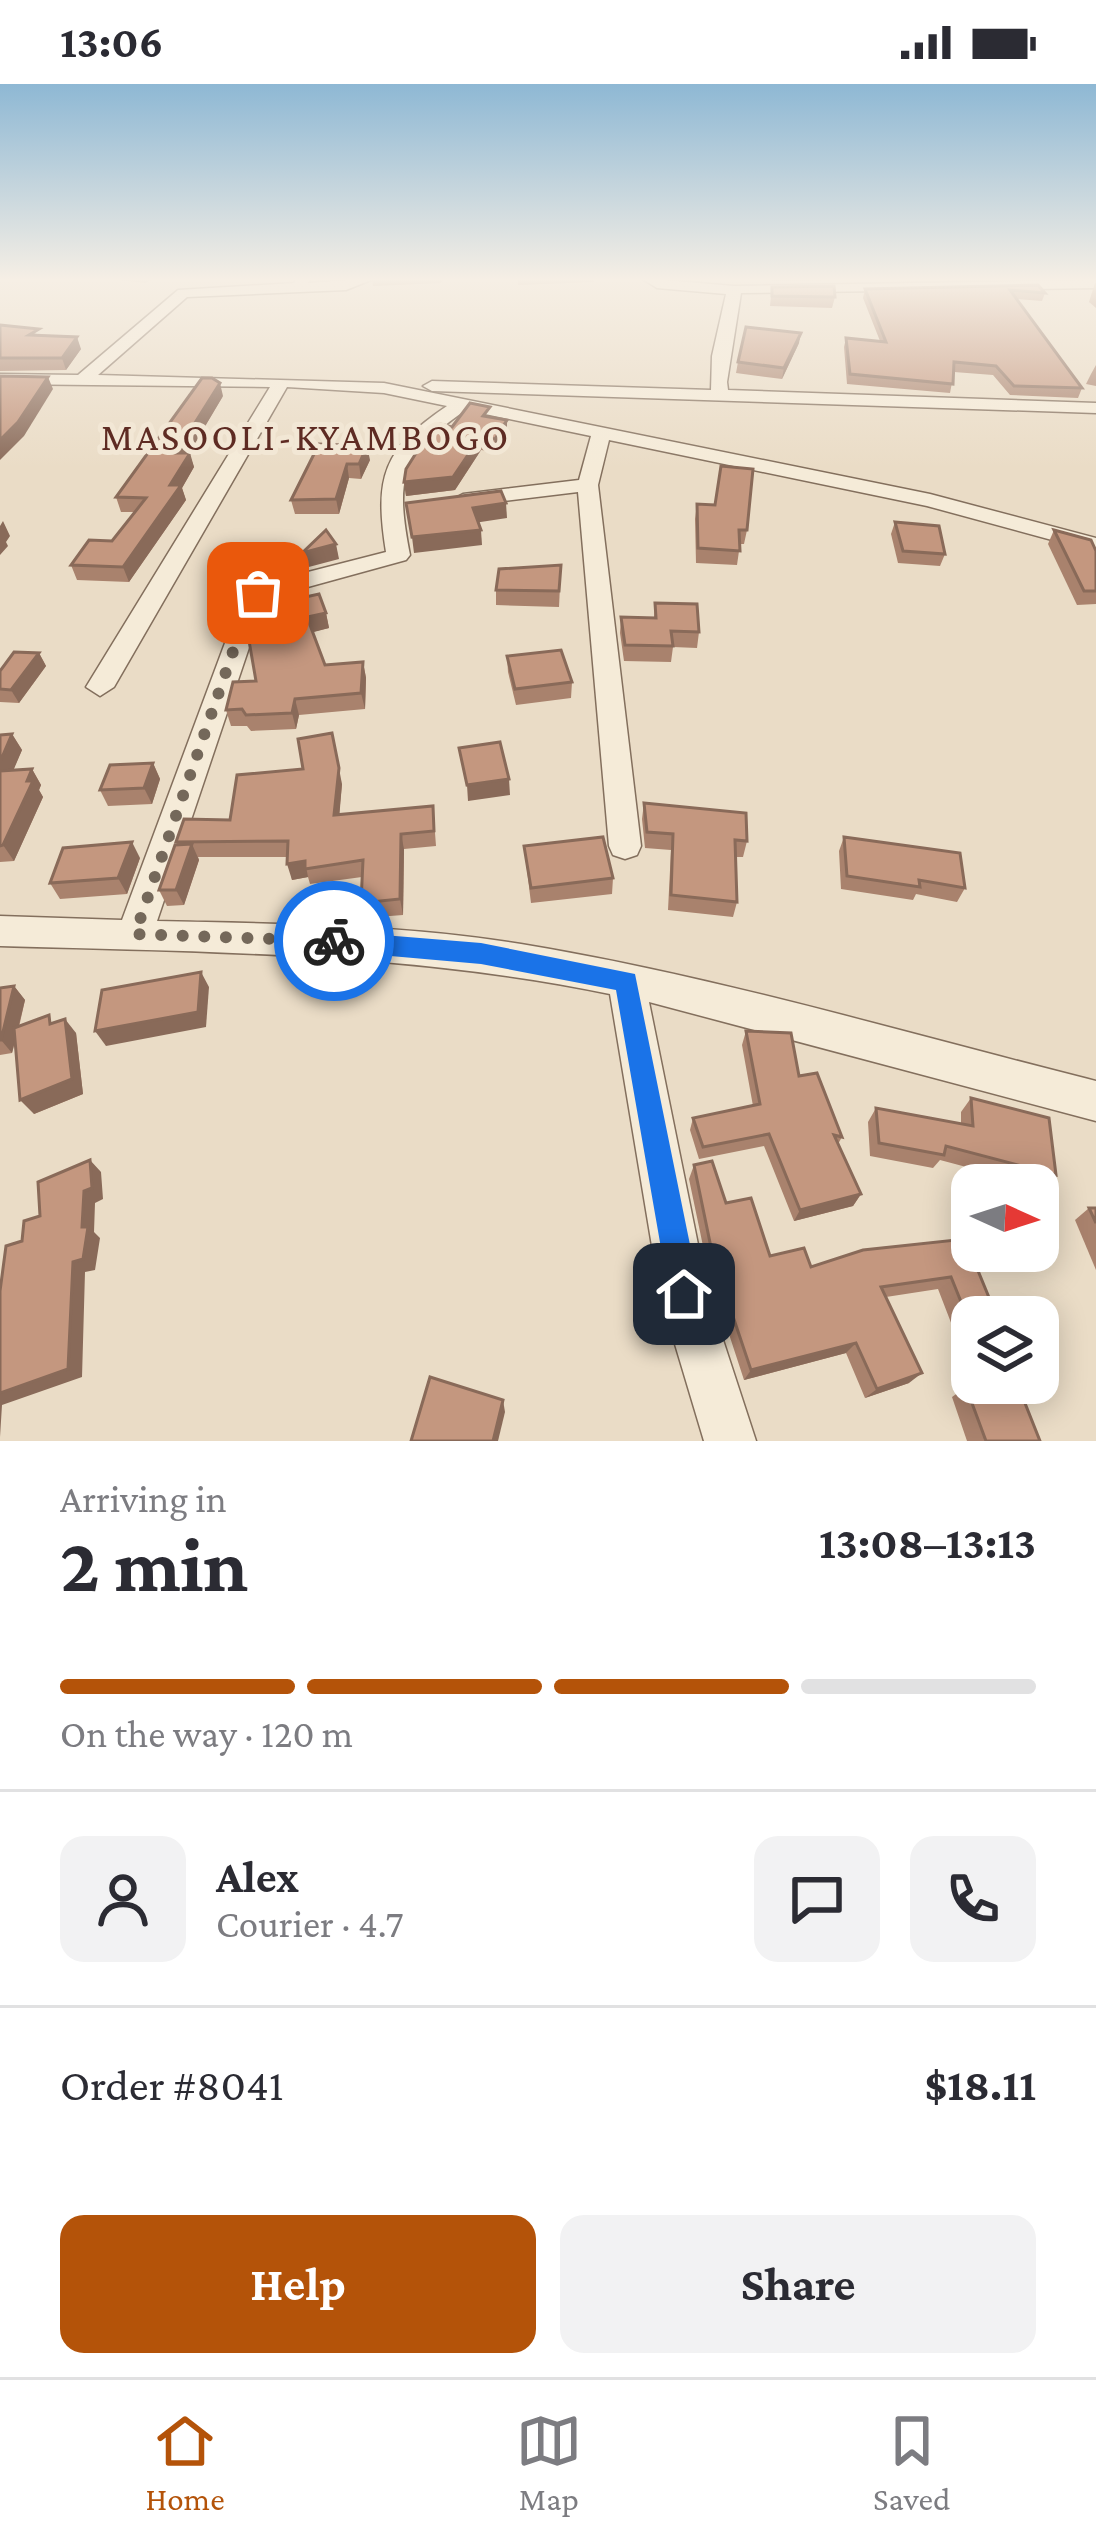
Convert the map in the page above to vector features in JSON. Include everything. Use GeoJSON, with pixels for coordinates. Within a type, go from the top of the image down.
{"type":"FeatureCollection","features":[{"type":"Feature","properties":{"kind":"street"},"geometry":{"type":"LineString","coordinates":[[82,380],[126,341]]}},
{"type":"Feature","properties":{"kind":"street"},"geometry":{"type":"LineString","coordinates":[[719,395],[716,373],[725,341]]}},
{"type":"Feature","properties":{"kind":"street"},"geometry":{"type":"LineString","coordinates":[[0,379],[530,387],[1096,408]]}},
{"type":"Feature","properties":{"kind":"street"},"geometry":{"type":"LineString","coordinates":[[100,687],[282,382]]}},
{"type":"Feature","properties":{"kind":"street"},"geometry":{"type":"LineString","coordinates":[[384,388],[929,500],[1096,545]]}},
{"type":"Feature","properties":{"kind":"street"},"geometry":{"type":"LineString","coordinates":[[135,934],[254,600],[267,590],[357,571],[398,555],[399,508],[387,496],[399,457],[430,425],[460,406]]}},
{"type":"Feature","properties":{"kind":"street"},"geometry":{"type":"LineString","coordinates":[[602,432],[588,485],[625,846]]}},
{"type":"Feature","properties":{"kind":"street"},"geometry":{"type":"LineString","coordinates":[[448,502],[588,485]]}},
{"type":"Feature","properties":{"kind":"street"},"geometry":{"type":"LineString","coordinates":[[0,931],[444,949],[626,981],[1096,1101]]}},
{"type":"Feature","properties":{"kind":"street"},"geometry":{"type":"LineString","coordinates":[[626,981],[684,1294],[730,1441]]}},
{"type":"Feature","properties":{"kind":"building"},"geometry":{"type":"Polygon","coordinates":[[[0,341],[74,341],[62,358],[0,358],[0,341]]]}},
{"type":"Feature","properties":{"kind":"building"},"geometry":{"type":"Polygon","coordinates":[[[743,341],[797,341],[784,368],[738,362],[743,341]]]}},
{"type":"Feature","properties":{"kind":"building"},"geometry":{"type":"Polygon","coordinates":[[[846,341],[1048,341],[1082,388],[1014,386],[996,366],[954,362],[953,384],[850,374],[846,341]]]}},
{"type":"Feature","properties":{"kind":"building"},"geometry":{"type":"Polygon","coordinates":[[[0,376],[48,377],[0,440],[0,376]]]}},
{"type":"Feature","properties":{"kind":"building"},"geometry":{"type":"Polygon","coordinates":[[[202,378],[220,383],[176,453],[190,453],[170,485],[181,485],[123,567],[71,565],[89,540],[112,541],[146,498],[116,497],[202,378]]]}},
{"type":"Feature","properties":{"kind":"building"},"geometry":{"type":"Polygon","coordinates":[[[470,403],[490,407],[483,416],[507,420],[495,439],[480,437],[453,477],[404,482],[406,469],[425,439],[440,424],[452,427],[470,403]]]}},
{"type":"Feature","properties":{"kind":"building"},"geometry":{"type":"Polygon","coordinates":[[[319,444],[367,446],[359,464],[347,464],[336,499],[291,500],[319,444]]]}},
{"type":"Feature","properties":{"kind":"building"},"geometry":{"type":"Polygon","coordinates":[[[721,466],[753,469],[747,530],[739,530],[740,551],[698,548],[697,504],[715,505],[721,466]]]}},
{"type":"Feature","properties":{"kind":"building"},"geometry":{"type":"Polygon","coordinates":[[[501,491],[506,503],[473,508],[481,530],[412,537],[406,503],[501,491]]]}},
{"type":"Feature","properties":{"kind":"building"},"geometry":{"type":"Polygon","coordinates":[[[895,522],[939,526],[945,554],[903,551],[895,522]]]}},
{"type":"Feature","properties":{"kind":"building"},"geometry":{"type":"Polygon","coordinates":[[[326,530],[336,544],[302,553],[326,530]]]}},
{"type":"Feature","properties":{"kind":"building"},"geometry":{"type":"Polygon","coordinates":[[[1054,530],[1091,540],[1096,551],[1096,591],[1084,591],[1054,530]]]}},
{"type":"Feature","properties":{"kind":"building"},"geometry":{"type":"Polygon","coordinates":[[[561,565],[559,591],[496,590],[499,569],[561,565]]]}},
{"type":"Feature","properties":{"kind":"building"},"geometry":{"type":"Polygon","coordinates":[[[319,594],[326,613],[307,617],[325,665],[363,662],[361,693],[295,699],[292,713],[246,715],[242,709],[226,710],[233,682],[256,681],[248,635],[253,621],[291,614],[287,601],[319,594]]]}},
{"type":"Feature","properties":{"kind":"building"},"geometry":{"type":"Polygon","coordinates":[[[655,603],[697,604],[699,632],[671,631],[673,646],[625,645],[621,617],[656,618],[655,603]]]}},
{"type":"Feature","properties":{"kind":"building"},"geometry":{"type":"Polygon","coordinates":[[[561,650],[572,682],[515,689],[507,656],[561,650]]]}},
{"type":"Feature","properties":{"kind":"building"},"geometry":{"type":"Polygon","coordinates":[[[14,652],[39,653],[11,690],[0,689],[0,671],[14,652]]]}},
{"type":"Feature","properties":{"kind":"building"},"geometry":{"type":"Polygon","coordinates":[[[332,733],[339,768],[334,815],[433,806],[434,831],[401,834],[400,899],[361,903],[363,860],[305,869],[305,861],[287,864],[288,841],[176,842],[184,819],[230,820],[237,775],[303,769],[298,739],[332,733]]]}},
{"type":"Feature","properties":{"kind":"building"},"geometry":{"type":"Polygon","coordinates":[[[12,734],[0,762],[0,735],[12,734]]]}},
{"type":"Feature","properties":{"kind":"building"},"geometry":{"type":"Polygon","coordinates":[[[500,742],[509,779],[467,785],[459,748],[500,742]]]}},
{"type":"Feature","properties":{"kind":"building"},"geometry":{"type":"Polygon","coordinates":[[[153,763],[144,788],[100,790],[110,765],[153,763]]]}},
{"type":"Feature","properties":{"kind":"building"},"geometry":{"type":"Polygon","coordinates":[[[32,769],[27,781],[33,781],[0,846],[0,771],[32,769]]]}},
{"type":"Feature","properties":{"kind":"building"},"geometry":{"type":"Polygon","coordinates":[[[644,803],[746,813],[747,841],[735,840],[737,902],[671,895],[673,834],[647,832],[644,803]]]}},
{"type":"Feature","properties":{"kind":"building"},"geometry":{"type":"Polygon","coordinates":[[[603,837],[613,878],[531,888],[524,846],[603,837]]]}},
{"type":"Feature","properties":{"kind":"building"},"geometry":{"type":"Polygon","coordinates":[[[844,837],[960,853],[965,888],[847,876],[844,837]]]}},
{"type":"Feature","properties":{"kind":"building"},"geometry":{"type":"Polygon","coordinates":[[[132,842],[118,878],[50,883],[63,848],[132,842]]]}},
{"type":"Feature","properties":{"kind":"building"},"geometry":{"type":"Polygon","coordinates":[[[192,844],[176,890],[159,890],[175,845],[192,844]]]}},
{"type":"Feature","properties":{"kind":"building"},"geometry":{"type":"Polygon","coordinates":[[[201,972],[198,1012],[95,1031],[102,990],[201,972]]]}},
{"type":"Feature","properties":{"kind":"building"},"geometry":{"type":"Polygon","coordinates":[[[14,986],[1,1040],[0,1040],[0,988],[14,986]]]}},
{"type":"Feature","properties":{"kind":"building"},"geometry":{"type":"Polygon","coordinates":[[[49,1015],[50,1024],[65,1019],[72,1079],[20,1100],[14,1028],[49,1015]]]}},
{"type":"Feature","properties":{"kind":"building"},"geometry":{"type":"Polygon","coordinates":[[[746,1031],[791,1033],[799,1076],[817,1073],[842,1137],[834,1135],[861,1194],[800,1210],[769,1134],[703,1147],[693,1118],[760,1104],[746,1031]]]}},
{"type":"Feature","properties":{"kind":"building"},"geometry":{"type":"Polygon","coordinates":[[[971,1098],[1049,1118],[1055,1164],[1014,1164],[946,1146],[944,1155],[879,1143],[876,1108],[973,1126],[971,1098]]]}},
{"type":"Feature","properties":{"kind":"building"},"geometry":{"type":"Polygon","coordinates":[[[90,1160],[92,1188],[84,1191],[82,1227],[88,1227],[83,1259],[73,1262],[68,1369],[0,1393],[0,1291],[6,1246],[22,1241],[24,1221],[40,1216],[38,1182],[90,1160]]]}},
{"type":"Feature","properties":{"kind":"building"},"geometry":{"type":"Polygon","coordinates":[[[712,1161],[726,1203],[751,1198],[770,1256],[804,1248],[811,1267],[863,1250],[951,1241],[951,1272],[979,1272],[988,1296],[959,1296],[951,1277],[881,1287],[922,1373],[877,1389],[856,1343],[751,1370],[713,1257],[694,1165],[712,1161]]]}},
{"type":"Feature","properties":{"kind":"building"},"geometry":{"type":"Polygon","coordinates":[[[430,1377],[503,1400],[493,1441],[411,1441],[430,1377]]]}},
{"type":"Feature","properties":{"kind":"building"},"geometry":{"type":"Polygon","coordinates":[[[972,1404],[1025,1404],[1040,1441],[986,1441],[972,1404]]]}},
{"type":"Feature","properties":{"kind":"way so far"},"geometry":{"type":"LineString","coordinates":[[258,593],[236,643],[135,934],[334,941]]}},
{"type":"Feature","properties":{"kind":"district","name":"MASOOLI-KYAMBOGO"},"geometry":{"type":"Point","coordinates":[306,436]}},
{"type":"Feature","properties":{"kind":"route"},"geometry":{"type":"LineString","coordinates":[[334,941],[518,958],[626,981],[684,1294]]}}]}
